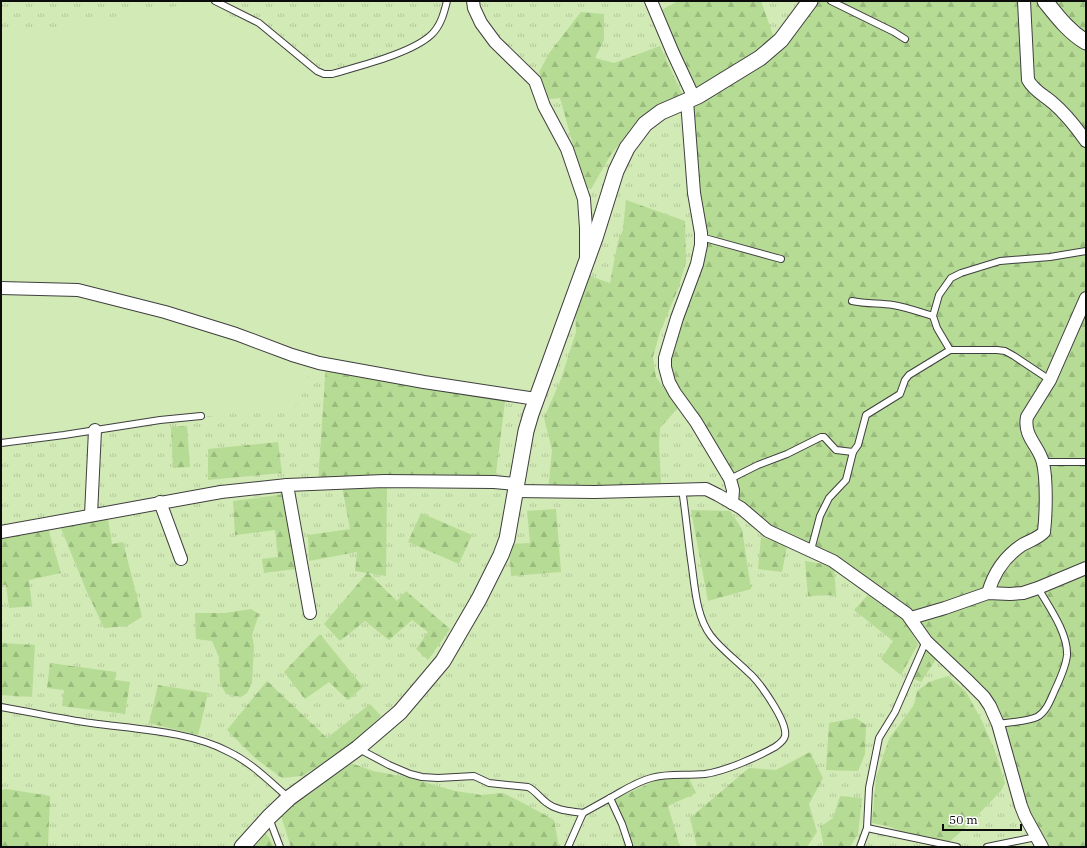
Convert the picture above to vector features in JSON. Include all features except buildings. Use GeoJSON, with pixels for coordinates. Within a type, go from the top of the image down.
{"type":"FeatureCollection","features":[{"type":"Feature","properties":{"kind":"street"},"geometry":{"type":"LineString","coordinates":[[473,1],[474,8],[481,23],[495,42],[534,81],[544,106],[567,149],[584,199],[586,263]]}},
{"type":"Feature","properties":{"kind":"street"},"geometry":{"type":"LineString","coordinates":[[651,1],[673,53],[690,99],[694,193],[701,237],[701,251],[677,318],[665,358],[665,367],[674,393],[696,422],[730,479],[733,490],[732,503]]}},
{"type":"Feature","properties":{"kind":"street"},"geometry":{"type":"LineString","coordinates":[[242,847],[269,817],[290,798],[358,748],[400,712],[443,661],[478,599],[501,555],[507,539],[526,431],[536,399],[586,263],[616,171],[627,148],[645,124],[661,112],[690,99],[760,58],[781,40],[810,1]]}},
{"type":"Feature","properties":{"kind":"street"},"geometry":{"type":"LineString","coordinates":[[1024,1],[1028,80],[1032,86],[1053,102],[1074,123],[1086,140]]}},
{"type":"Feature","properties":{"kind":"street"},"geometry":{"type":"LineString","coordinates":[[1045,1],[1077,37],[1086,42]]}},
{"type":"Feature","properties":{"kind":"street"},"geometry":{"type":"LineString","coordinates":[[1,288],[61,288],[78,290],[164,312],[236,334],[292,355],[319,363],[424,382],[536,399]]}},
{"type":"Feature","properties":{"kind":"street"},"geometry":{"type":"LineString","coordinates":[[988,593],[991,581],[999,565],[1021,546],[1044,532],[1045,484],[1043,462],[1028,432],[1026,422],[1027,417],[1050,380],[1086,298]]}},
{"type":"Feature","properties":{"kind":"street"},"geometry":{"type":"LineString","coordinates":[[91,515],[95,430]]}},
{"type":"Feature","properties":{"kind":"street"},"geometry":{"type":"LineString","coordinates":[[1,532],[160,502],[221,492],[287,485],[384,481],[494,482],[516,488],[595,492],[706,489],[741,508],[768,531],[833,561],[901,609],[911,618],[926,641],[984,697],[990,706],[998,724],[1021,806],[1039,842]]}},
{"type":"Feature","properties":{"kind":"street"},"geometry":{"type":"LineString","coordinates":[[287,485],[310,613]]}},
{"type":"Feature","properties":{"kind":"street"},"geometry":{"type":"LineString","coordinates":[[160,502],[181,559]]}},
{"type":"Feature","properties":{"kind":"street"},"geometry":{"type":"LineString","coordinates":[[911,618],[972,600],[988,593],[1023,593],[1086,568]]}},
{"type":"Feature","properties":{"kind":"lane"},"geometry":{"type":"LineString","coordinates":[[215,1],[259,23],[317,71],[324,74],[332,74],[384,58],[422,43],[440,24],[447,1]]}},
{"type":"Feature","properties":{"kind":"lane"},"geometry":{"type":"LineString","coordinates":[[831,1],[894,32],[905,39]]}},
{"type":"Feature","properties":{"kind":"lane"},"geometry":{"type":"LineString","coordinates":[[701,237],[780,259]]}},
{"type":"Feature","properties":{"kind":"lane"},"geometry":{"type":"LineString","coordinates":[[950,350],[937,328],[933,316],[939,295],[951,278],[961,273],[1000,261],[1050,257],[1086,251]]}},
{"type":"Feature","properties":{"kind":"lane"},"geometry":{"type":"LineString","coordinates":[[852,301],[900,307],[933,316]]}},
{"type":"Feature","properties":{"kind":"lane"},"geometry":{"type":"LineString","coordinates":[[811,550],[824,506],[829,498],[845,483],[853,452],[858,445],[866,415],[900,394],[905,380],[909,375],[950,350],[1005,351],[1050,380]]}},
{"type":"Feature","properties":{"kind":"lane"},"geometry":{"type":"LineString","coordinates":[[1,443],[160,420],[201,416]]}},
{"type":"Feature","properties":{"kind":"lane"},"geometry":{"type":"LineString","coordinates":[[730,479],[758,465],[793,452],[820,437],[824,437],[836,450],[853,452]]}},
{"type":"Feature","properties":{"kind":"lane"},"geometry":{"type":"LineString","coordinates":[[1043,462],[1086,462]]}},
{"type":"Feature","properties":{"kind":"lane"},"geometry":{"type":"LineString","coordinates":[[568,847],[583,813],[641,782],[659,776],[707,774],[717,771],[750,759],[774,748],[783,741],[785,736],[780,718],[764,690],[749,672],[710,635],[703,619],[698,606],[682,489]]}},
{"type":"Feature","properties":{"kind":"lane"},"geometry":{"type":"LineString","coordinates":[[998,724],[1028,719],[1043,712],[1056,688],[1066,663],[1066,646],[1059,624],[1038,588]]}},
{"type":"Feature","properties":{"kind":"lane"},"geometry":{"type":"LineString","coordinates":[[860,847],[867,828],[870,788],[879,738],[895,712],[926,641]]}},
{"type":"Feature","properties":{"kind":"lane"},"geometry":{"type":"LineString","coordinates":[[1,707],[88,723],[178,735],[202,741],[229,752],[256,769],[290,798]]}},
{"type":"Feature","properties":{"kind":"lane"},"geometry":{"type":"LineString","coordinates":[[358,748],[388,765],[410,774],[422,777],[438,778],[474,776],[489,783],[528,787],[552,806],[564,810],[583,813]]}},
{"type":"Feature","properties":{"kind":"lane"},"geometry":{"type":"LineString","coordinates":[[610,798],[622,824],[628,845]]}},
{"type":"Feature","properties":{"kind":"lane"},"geometry":{"type":"LineString","coordinates":[[269,817],[280,847]]}},
{"type":"Feature","properties":{"kind":"lane"},"geometry":{"type":"LineString","coordinates":[[867,828],[957,847]]}},
{"type":"Feature","properties":{"kind":"lane"},"geometry":{"type":"LineString","coordinates":[[987,847],[1039,842]]}},
{"type":"Feature","properties":{"kind":"green space"},"geometry":{"type":"Polygon","coordinates":[[[1,1],[813,1],[834,561],[910,619],[947,660],[992,716],[1037,847],[275,847],[262,827],[243,847],[1,847],[1,387],[185,309],[433,383],[526,405],[542,385],[1,146],[1,1]]]}},
{"type":"Feature","properties":{"kind":"green space"},"geometry":{"type":"Polygon","coordinates":[[[448,1],[475,1],[478,23],[534,83],[566,153],[579,188],[590,254],[542,385],[523,396],[326,364],[302,380],[295,409],[261,410],[1,441],[1,36],[200,2],[256,28],[323,80],[386,62],[423,45],[441,23],[439,7],[448,1]]]}},
{"type":"Feature","properties":{"kind":"green space"},"geometry":{"type":"Polygon","coordinates":[[[678,1],[761,1],[774,38],[751,62],[692,92],[660,11],[678,1]]]}},
{"type":"Feature","properties":{"kind":"green space"},"geometry":{"type":"Polygon","coordinates":[[[813,1],[1086,1],[1086,847],[1037,847],[992,716],[907,614],[834,561],[765,534],[731,498],[731,485],[661,375],[662,361],[700,248],[687,104],[738,78],[813,1]]]}},
{"type":"Feature","properties":{"kind":"green space"},"geometry":{"type":"Polygon","coordinates":[[[581,12],[604,14],[604,40],[595,58],[614,63],[660,46],[682,94],[640,117],[610,156],[591,189],[582,187],[572,141],[560,98],[549,99],[539,72],[550,52],[581,12]]]}},
{"type":"Feature","properties":{"kind":"green space"},"geometry":{"type":"Polygon","coordinates":[[[626,200],[685,221],[686,262],[678,289],[660,332],[653,357],[656,377],[678,408],[660,428],[659,444],[661,483],[652,492],[548,491],[552,450],[544,418],[561,379],[576,332],[575,311],[584,274],[610,283],[618,241],[623,230],[626,200]]]}},
{"type":"Feature","properties":{"kind":"green space"},"geometry":{"type":"Polygon","coordinates":[[[326,364],[506,394],[495,481],[318,482],[326,364]]]}},
{"type":"Feature","properties":{"kind":"green space"},"geometry":{"type":"Polygon","coordinates":[[[187,426],[190,467],[173,468],[171,427],[187,426]]]}},
{"type":"Feature","properties":{"kind":"green space"},"geometry":{"type":"Polygon","coordinates":[[[278,442],[282,473],[208,480],[208,449],[278,442]]]}},
{"type":"Feature","properties":{"kind":"green space"},"geometry":{"type":"Polygon","coordinates":[[[387,484],[386,576],[368,573],[397,601],[406,591],[450,629],[428,660],[416,649],[428,632],[412,620],[389,640],[365,621],[340,641],[324,624],[367,573],[355,571],[357,552],[309,561],[308,535],[350,529],[342,487],[387,484]]]}},
{"type":"Feature","properties":{"kind":"green space"},"geometry":{"type":"Polygon","coordinates":[[[285,494],[295,569],[264,573],[262,559],[278,557],[275,530],[235,535],[233,501],[285,494]]]}},
{"type":"Feature","properties":{"kind":"green space"},"geometry":{"type":"Polygon","coordinates":[[[556,509],[561,572],[511,576],[509,544],[530,543],[527,511],[556,509]]]}},
{"type":"Feature","properties":{"kind":"green space"},"geometry":{"type":"Polygon","coordinates":[[[691,510],[730,511],[742,529],[751,589],[708,601],[691,510]]]}},
{"type":"Feature","properties":{"kind":"green space"},"geometry":{"type":"Polygon","coordinates":[[[421,513],[472,535],[459,564],[408,542],[421,513]]]}},
{"type":"Feature","properties":{"kind":"green space"},"geometry":{"type":"Polygon","coordinates":[[[108,519],[112,544],[123,542],[142,617],[127,626],[104,628],[87,592],[60,526],[108,519]]]}},
{"type":"Feature","properties":{"kind":"green space"},"geometry":{"type":"Polygon","coordinates":[[[48,528],[61,573],[29,580],[32,606],[9,608],[6,585],[1,585],[1,536],[48,528]]]}},
{"type":"Feature","properties":{"kind":"green space"},"geometry":{"type":"Polygon","coordinates":[[[761,537],[787,545],[782,572],[758,569],[761,537]]]}},
{"type":"Feature","properties":{"kind":"green space"},"geometry":{"type":"Polygon","coordinates":[[[805,561],[834,566],[836,595],[808,596],[805,561]]]}},
{"type":"Feature","properties":{"kind":"green space"},"geometry":{"type":"Polygon","coordinates":[[[868,595],[905,621],[918,644],[901,675],[881,659],[893,641],[854,610],[868,595]]]}},
{"type":"Feature","properties":{"kind":"green space"},"geometry":{"type":"Polygon","coordinates":[[[251,609],[259,614],[252,635],[254,647],[252,683],[247,693],[241,697],[226,694],[220,683],[219,657],[212,641],[196,639],[195,613],[225,613],[251,609]]]}},
{"type":"Feature","properties":{"kind":"green space"},"geometry":{"type":"Polygon","coordinates":[[[320,634],[363,687],[348,700],[329,682],[305,699],[284,672],[320,634]]]}},
{"type":"Feature","properties":{"kind":"green space"},"geometry":{"type":"Polygon","coordinates":[[[1,643],[35,645],[32,697],[1,695],[1,643]]]}},
{"type":"Feature","properties":{"kind":"green space"},"geometry":{"type":"Polygon","coordinates":[[[926,649],[937,658],[921,682],[912,678],[926,649]]]}},
{"type":"Feature","properties":{"kind":"green space"},"geometry":{"type":"Polygon","coordinates":[[[50,663],[116,672],[115,680],[130,682],[125,714],[62,706],[64,690],[47,688],[50,663]]]}},
{"type":"Feature","properties":{"kind":"green space"},"geometry":{"type":"Polygon","coordinates":[[[948,676],[966,692],[982,721],[995,751],[1005,783],[1001,791],[965,828],[949,842],[910,835],[888,826],[872,823],[876,778],[889,739],[914,705],[917,691],[929,682],[948,676]]]}},
{"type":"Feature","properties":{"kind":"green space"},"geometry":{"type":"Polygon","coordinates":[[[267,681],[327,738],[370,704],[381,716],[341,754],[301,776],[282,778],[255,758],[227,730],[267,681]]]}},
{"type":"Feature","properties":{"kind":"green space"},"geometry":{"type":"Polygon","coordinates":[[[158,685],[208,693],[198,735],[149,723],[158,685]]]}},
{"type":"Feature","properties":{"kind":"green space"},"geometry":{"type":"Polygon","coordinates":[[[856,718],[866,725],[865,754],[858,771],[826,770],[829,723],[856,718]]]}},
{"type":"Feature","properties":{"kind":"green space"},"geometry":{"type":"Polygon","coordinates":[[[810,752],[823,778],[809,804],[817,832],[807,847],[697,847],[690,818],[749,768],[776,770],[810,752]]]}},
{"type":"Feature","properties":{"kind":"green space"},"geometry":{"type":"Polygon","coordinates":[[[351,763],[373,771],[406,777],[455,791],[481,795],[503,793],[554,820],[559,847],[291,847],[280,813],[351,763]]]}},
{"type":"Feature","properties":{"kind":"green space"},"geometry":{"type":"Polygon","coordinates":[[[689,778],[696,793],[668,806],[680,847],[624,847],[615,799],[657,780],[689,778]]]}},
{"type":"Feature","properties":{"kind":"green space"},"geometry":{"type":"Polygon","coordinates":[[[6,789],[50,796],[48,847],[1,847],[1,790],[6,789]]]}},
{"type":"Feature","properties":{"kind":"green space"},"geometry":{"type":"Polygon","coordinates":[[[840,796],[862,798],[858,834],[850,847],[824,847],[820,827],[833,818],[840,796]]]}},
{"type":"Feature","properties":{"kind":"green space"},"geometry":{"type":"Polygon","coordinates":[[[262,827],[275,847],[243,847],[262,827]]]}}]}
